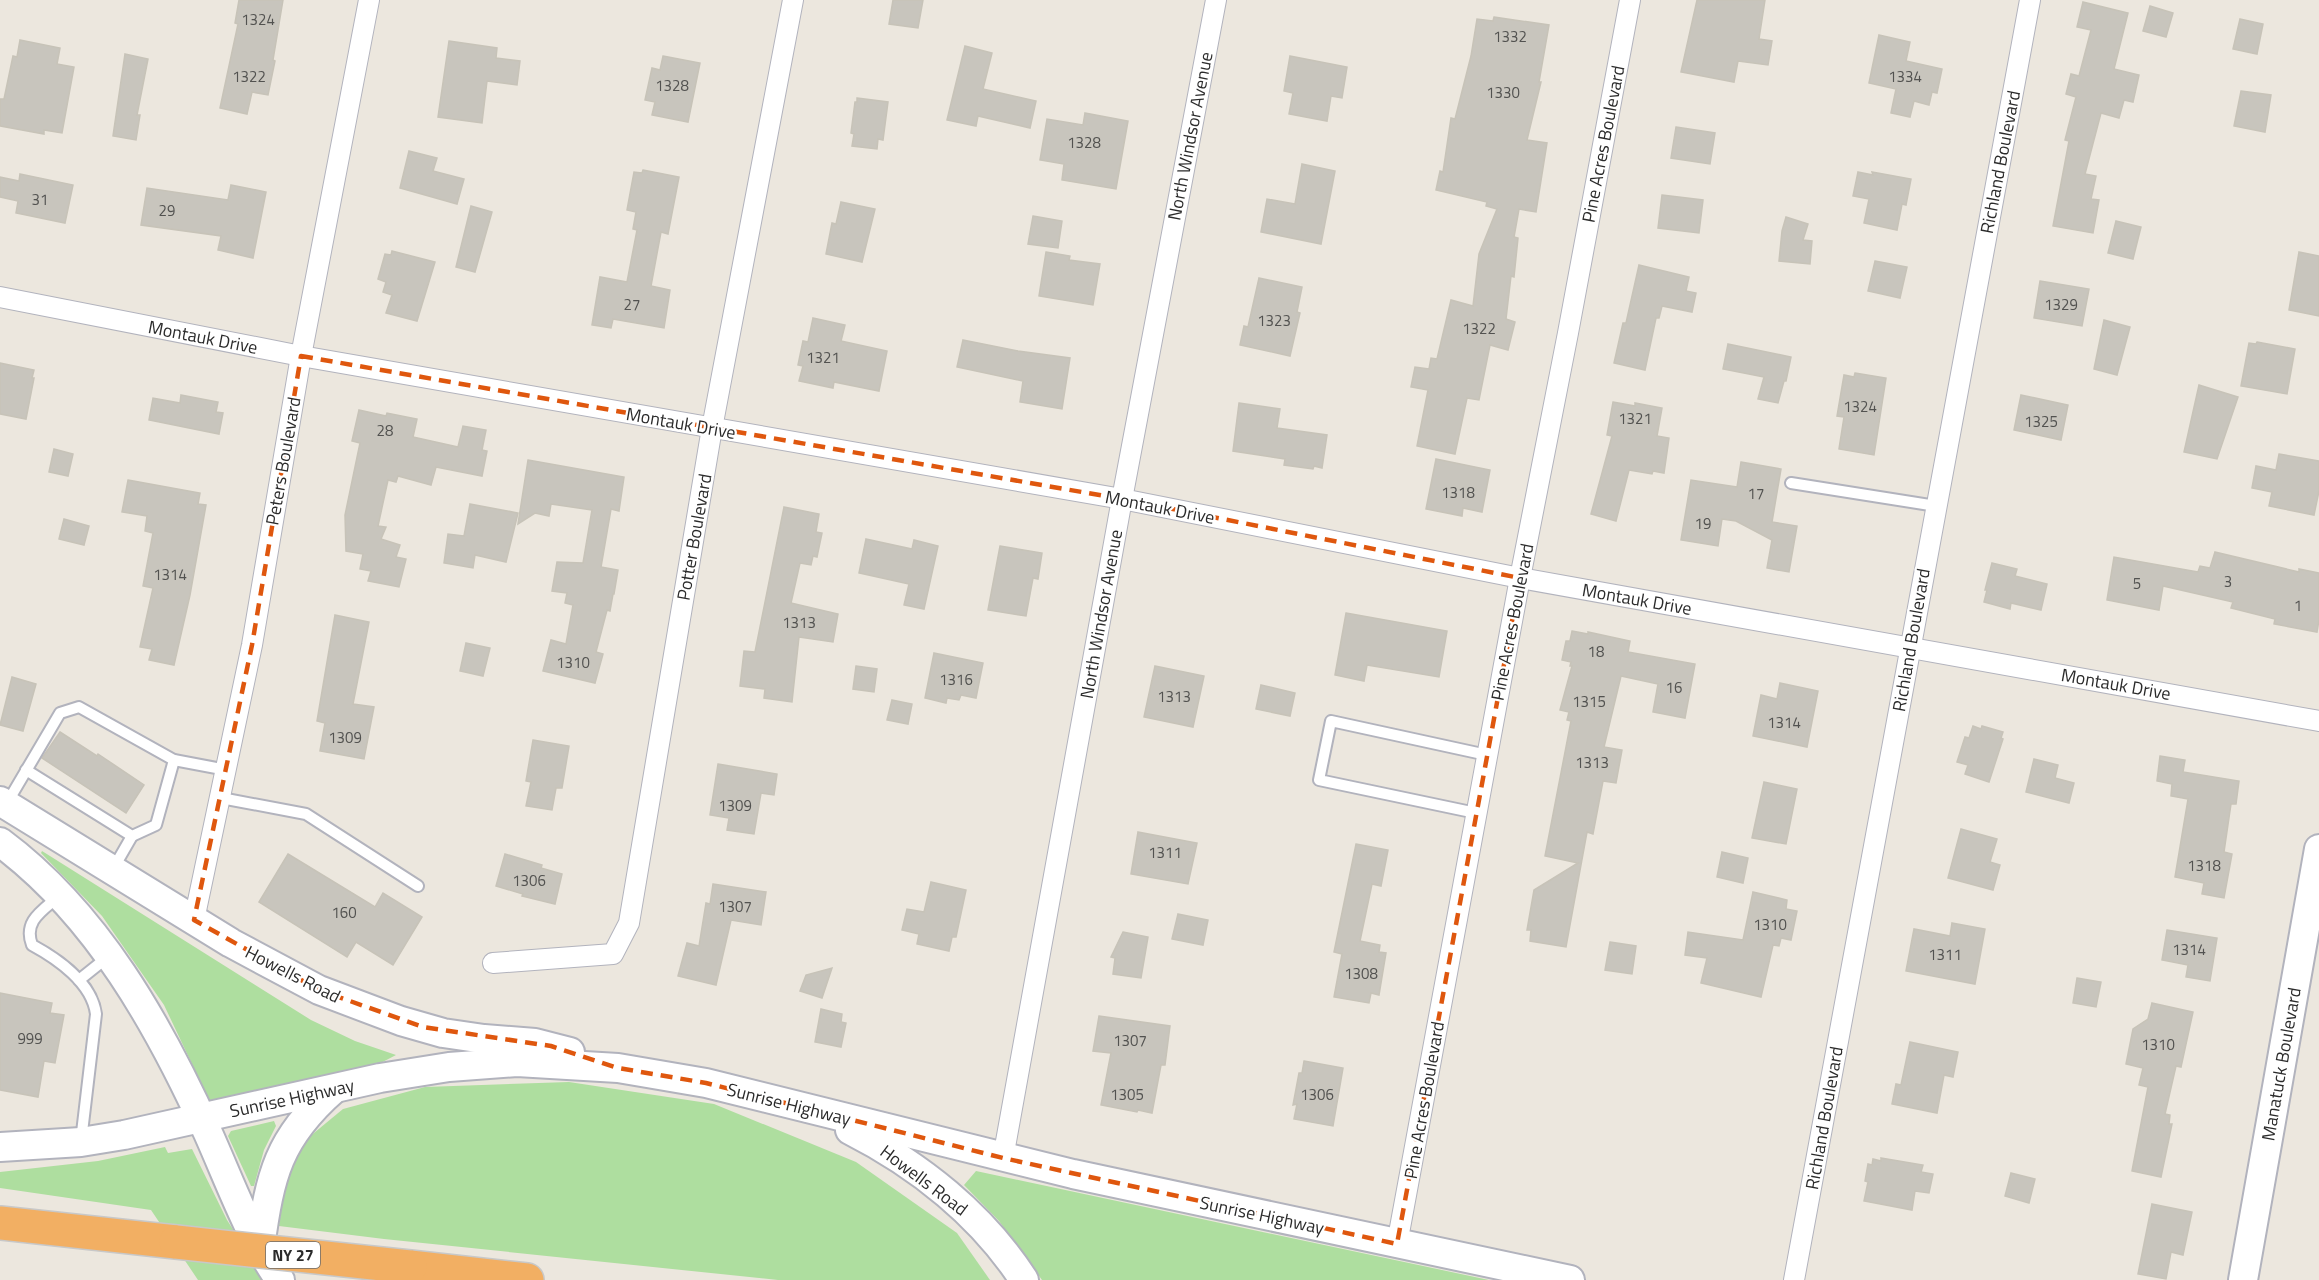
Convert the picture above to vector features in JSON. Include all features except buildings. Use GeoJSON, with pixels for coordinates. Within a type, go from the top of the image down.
{"type":"FeatureCollection","features":[{"type":"Feature","properties":{"kind":"highway","name":"NY 27"},"geometry":{"type":"LineString","coordinates":[[0,1222],[527,1280]]}},
{"type":"Feature","properties":{"kind":"main road","name":"Howells Road"},"geometry":{"type":"LineString","coordinates":[[3,803],[194,920],[296,979],[345,1001],[391,1018],[463,1037],[551,1046],[618,1068]]}},
{"type":"Feature","properties":{"kind":"main road"},"geometry":{"type":"LineString","coordinates":[[0,842],[35,871],[59,896],[109,956],[156,1028],[201,1117],[260,1247],[280,1280]]}},
{"type":"Feature","properties":{"kind":"main road","name":"Manatuck Boulevard"},"geometry":{"type":"LineString","coordinates":[[2243,1280],[2319,849]]}},
{"type":"Feature","properties":{"kind":"main road","name":"Sunrise Highway"},"geometry":{"type":"LineString","coordinates":[[0,1147],[81,1142],[415,1072],[518,1062],[618,1068],[706,1083],[1003,1158],[1570,1280]]}},
{"type":"Feature","properties":{"kind":"main road"},"geometry":{"type":"LineString","coordinates":[[260,1247],[270,1186],[282,1151],[308,1113],[334,1089]]}},
{"type":"Feature","properties":{"kind":"main road","name":"Howells Road"},"geometry":{"type":"LineString","coordinates":[[802,1108],[868,1139],[939,1187],[991,1236],[1024,1280]]}},
{"type":"Feature","properties":{"kind":"street","name":"Peters Boulevard"},"geometry":{"type":"LineString","coordinates":[[194,920],[252,645],[301,356],[369,0]]}},
{"type":"Feature","properties":{"kind":"street","name":"Potter Boulevard"},"geometry":{"type":"LineString","coordinates":[[493,963],[613,954],[629,923],[712,428],[793,0]]}},
{"type":"Feature","properties":{"kind":"street","name":"North Windsor Avenue"},"geometry":{"type":"LineString","coordinates":[[1003,1158],[1122,499],[1216,0]]}},
{"type":"Feature","properties":{"kind":"street","name":"Pine Acres Boulevard"},"geometry":{"type":"LineString","coordinates":[[1397,1244],[1630,0]]}},
{"type":"Feature","properties":{"kind":"street","name":"Richland Boulevard"},"geometry":{"type":"LineString","coordinates":[[1794,1280],[2030,0]]}},
{"type":"Feature","properties":{"kind":"street","name":"Montauk Drive"},"geometry":{"type":"LineString","coordinates":[[0,297],[301,356],[1122,499],[1520,578],[2319,721]]}},
{"type":"Feature","properties":{"kind":"lane"},"geometry":{"type":"LineString","coordinates":[[1791,483],[1936,506]]}},
{"type":"Feature","properties":{"kind":"lane"},"geometry":{"type":"LineString","coordinates":[[3,803],[60,713],[80,707],[174,760],[227,770]]}},
{"type":"Feature","properties":{"kind":"lane"},"geometry":{"type":"LineString","coordinates":[[1476,813],[1319,780],[1331,721],[1487,755]]}},
{"type":"Feature","properties":{"kind":"lane"},"geometry":{"type":"LineString","coordinates":[[112,870],[132,836],[156,825],[174,760]]}},
{"type":"Feature","properties":{"kind":"lane"},"geometry":{"type":"LineString","coordinates":[[26,770],[132,836]]}},
{"type":"Feature","properties":{"kind":"lane"},"geometry":{"type":"LineString","coordinates":[[221,798],[306,814],[418,886]]}},
{"type":"Feature","properties":{"kind":"lane"},"geometry":{"type":"LineString","coordinates":[[59,896],[31,923],[29,935],[33,945],[79,980],[91,996],[96,1014],[81,1142]]}},
{"type":"Feature","properties":{"kind":"lane"},"geometry":{"type":"LineString","coordinates":[[79,980],[109,956]]}},
{"type":"Feature","properties":{"kind":"highlighted area"},"geometry":{"type":"Polygon","coordinates":[[[301,356],[1122,499],[1520,578],[1397,1244],[1003,1158],[706,1083],[618,1068],[551,1046],[423,1027],[319,990],[194,920],[252,645],[301,356]]]}},
{"type":"Feature","properties":{"kind":"green space"},"geometry":{"type":"Polygon","coordinates":[[[42,851],[311,1020],[355,1041],[396,1055],[373,1067],[210,1102],[164,1005],[102,916],[41,853],[42,851]]]}},
{"type":"Feature","properties":{"kind":"green space"},"geometry":{"type":"Polygon","coordinates":[[[569,1082],[714,1104],[856,1162],[957,1233],[990,1280],[778,1280],[279,1226],[285,1181],[303,1142],[343,1109],[425,1087],[569,1082]]]}},
{"type":"Feature","properties":{"kind":"green space"},"geometry":{"type":"Polygon","coordinates":[[[274,1121],[276,1126],[264,1150],[254,1186],[251,1186],[228,1136],[231,1131],[274,1121]]]}},
{"type":"Feature","properties":{"kind":"green space"},"geometry":{"type":"Polygon","coordinates":[[[165,1147],[168,1153],[192,1149],[227,1220],[265,1280],[198,1280],[151,1210],[0,1188],[0,1172],[98,1161],[165,1147]]]}},
{"type":"Feature","properties":{"kind":"green space"},"geometry":{"type":"Polygon","coordinates":[[[976,1171],[1489,1280],[1042,1280],[999,1221],[964,1185],[976,1171]]]}}]}
